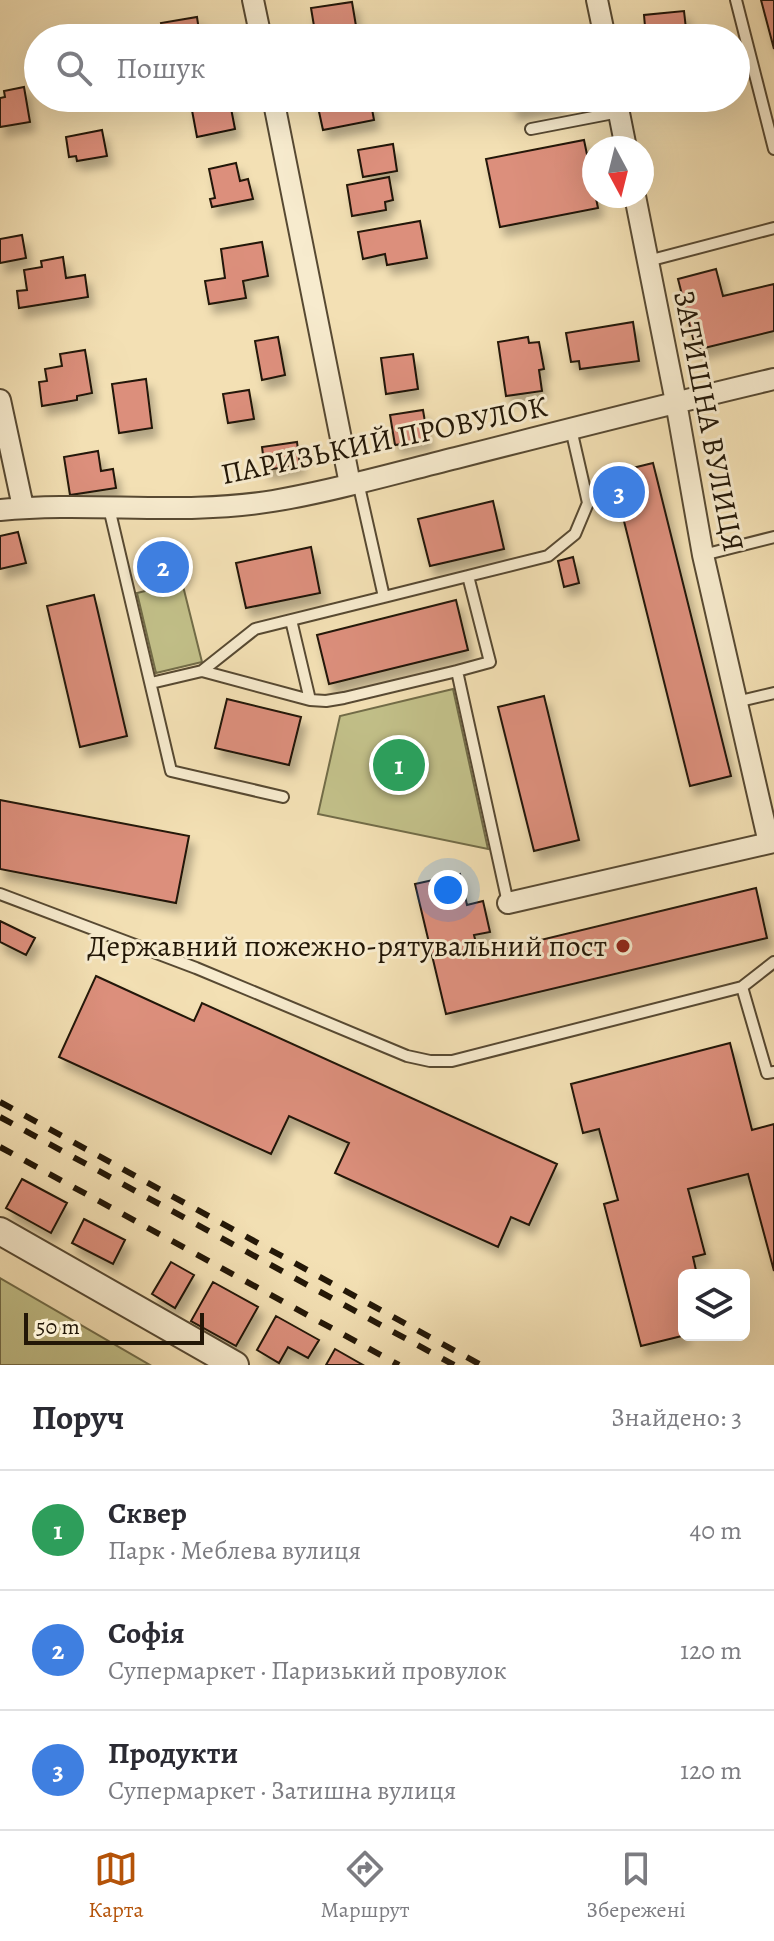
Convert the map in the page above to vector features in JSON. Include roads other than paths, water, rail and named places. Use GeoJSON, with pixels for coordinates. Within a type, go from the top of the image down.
{"type":"FeatureCollection","features":[{"type":"Feature","properties":{"kind":"street"},"geometry":{"type":"LineString","coordinates":[[253,0],[258,24]]}},
{"type":"Feature","properties":{"kind":"street"},"geometry":{"type":"LineString","coordinates":[[597,0],[602,24]]}},
{"type":"Feature","properties":{"kind":"street"},"geometry":{"type":"LineString","coordinates":[[276,112],[354,483]]}},
{"type":"Feature","properties":{"kind":"street"},"geometry":{"type":"LineString","coordinates":[[619,112],[624,136]]}},
{"type":"Feature","properties":{"kind":"street","name":"ЗАТИШНА ВУЛИЦЯ"},"geometry":{"type":"LineString","coordinates":[[637,208],[703,555],[772,843]]}},
{"type":"Feature","properties":{"kind":"street","name":"ПАРИЗЬКИЙ ПРОВУЛОК"},"geometry":{"type":"LineString","coordinates":[[0,510],[69,506],[216,508],[273,501],[774,379]]}},
{"type":"Feature","properties":{"kind":"street"},"geometry":{"type":"LineString","coordinates":[[0,400],[23,507]]}},
{"type":"Feature","properties":{"kind":"street"},"geometry":{"type":"LineString","coordinates":[[508,903],[772,843]]}},
{"type":"Feature","properties":{"kind":"street"},"geometry":{"type":"LineString","coordinates":[[0,1231],[235,1365]]}},
{"type":"Feature","properties":{"kind":"lane"},"geometry":{"type":"LineString","coordinates":[[736,0],[742,24]]}},
{"type":"Feature","properties":{"kind":"lane"},"geometry":{"type":"LineString","coordinates":[[750,55],[774,149]]}},
{"type":"Feature","properties":{"kind":"lane"},"geometry":{"type":"LineString","coordinates":[[531,129],[593,112]]}},
{"type":"Feature","properties":{"kind":"lane"},"geometry":{"type":"LineString","coordinates":[[648,261],[774,228]]}},
{"type":"Feature","properties":{"kind":"lane"},"geometry":{"type":"LineString","coordinates":[[151,683],[202,671],[255,629],[548,556],[575,534],[588,503],[571,429]]}},
{"type":"Feature","properties":{"kind":"lane"},"geometry":{"type":"LineString","coordinates":[[354,483],[384,597]]}},
{"type":"Feature","properties":{"kind":"lane"},"geometry":{"type":"LineString","coordinates":[[109,508],[171,771],[283,797]]}},
{"type":"Feature","properties":{"kind":"lane"},"geometry":{"type":"LineString","coordinates":[[703,555],[774,537]]}},
{"type":"Feature","properties":{"kind":"lane"},"geometry":{"type":"LineString","coordinates":[[202,671],[310,700],[326,701],[490,662],[468,576]]}},
{"type":"Feature","properties":{"kind":"lane"},"geometry":{"type":"LineString","coordinates":[[291,620],[310,700]]}},
{"type":"Feature","properties":{"kind":"lane"},"geometry":{"type":"LineString","coordinates":[[457,671],[508,903]]}},
{"type":"Feature","properties":{"kind":"lane"},"geometry":{"type":"LineString","coordinates":[[736,702],[774,693]]}},
{"type":"Feature","properties":{"kind":"lane"},"geometry":{"type":"LineString","coordinates":[[0,894],[196,968],[407,1056],[430,1061],[452,1061],[742,987],[774,962]]}},
{"type":"Feature","properties":{"kind":"lane"},"geometry":{"type":"LineString","coordinates":[[742,987],[767,1073],[774,1072]]}},
{"type":"Feature","properties":{"kind":"railway"},"geometry":{"type":"LineString","coordinates":[[0,1102],[481,1365]]}},
{"type":"Feature","properties":{"kind":"railway"},"geometry":{"type":"LineString","coordinates":[[0,1117],[454,1365]]}},
{"type":"Feature","properties":{"kind":"railway"},"geometry":{"type":"LineString","coordinates":[[0,1147],[399,1365]]}},
{"type":"Feature","properties":{"kind":"place","name":"Продукти"},"geometry":{"type":"Point","coordinates":[619,492]}},
{"type":"Feature","properties":{"kind":"place","name":"Софія"},"geometry":{"type":"Point","coordinates":[163,567]}},
{"type":"Feature","properties":{"kind":"place","name":"Сквер"},"geometry":{"type":"Point","coordinates":[399,765]}},
{"type":"Feature","properties":{"kind":"place","name":"Державний пожежно-рятувальний пост"},"geometry":{"type":"Point","coordinates":[623,946]}}]}
